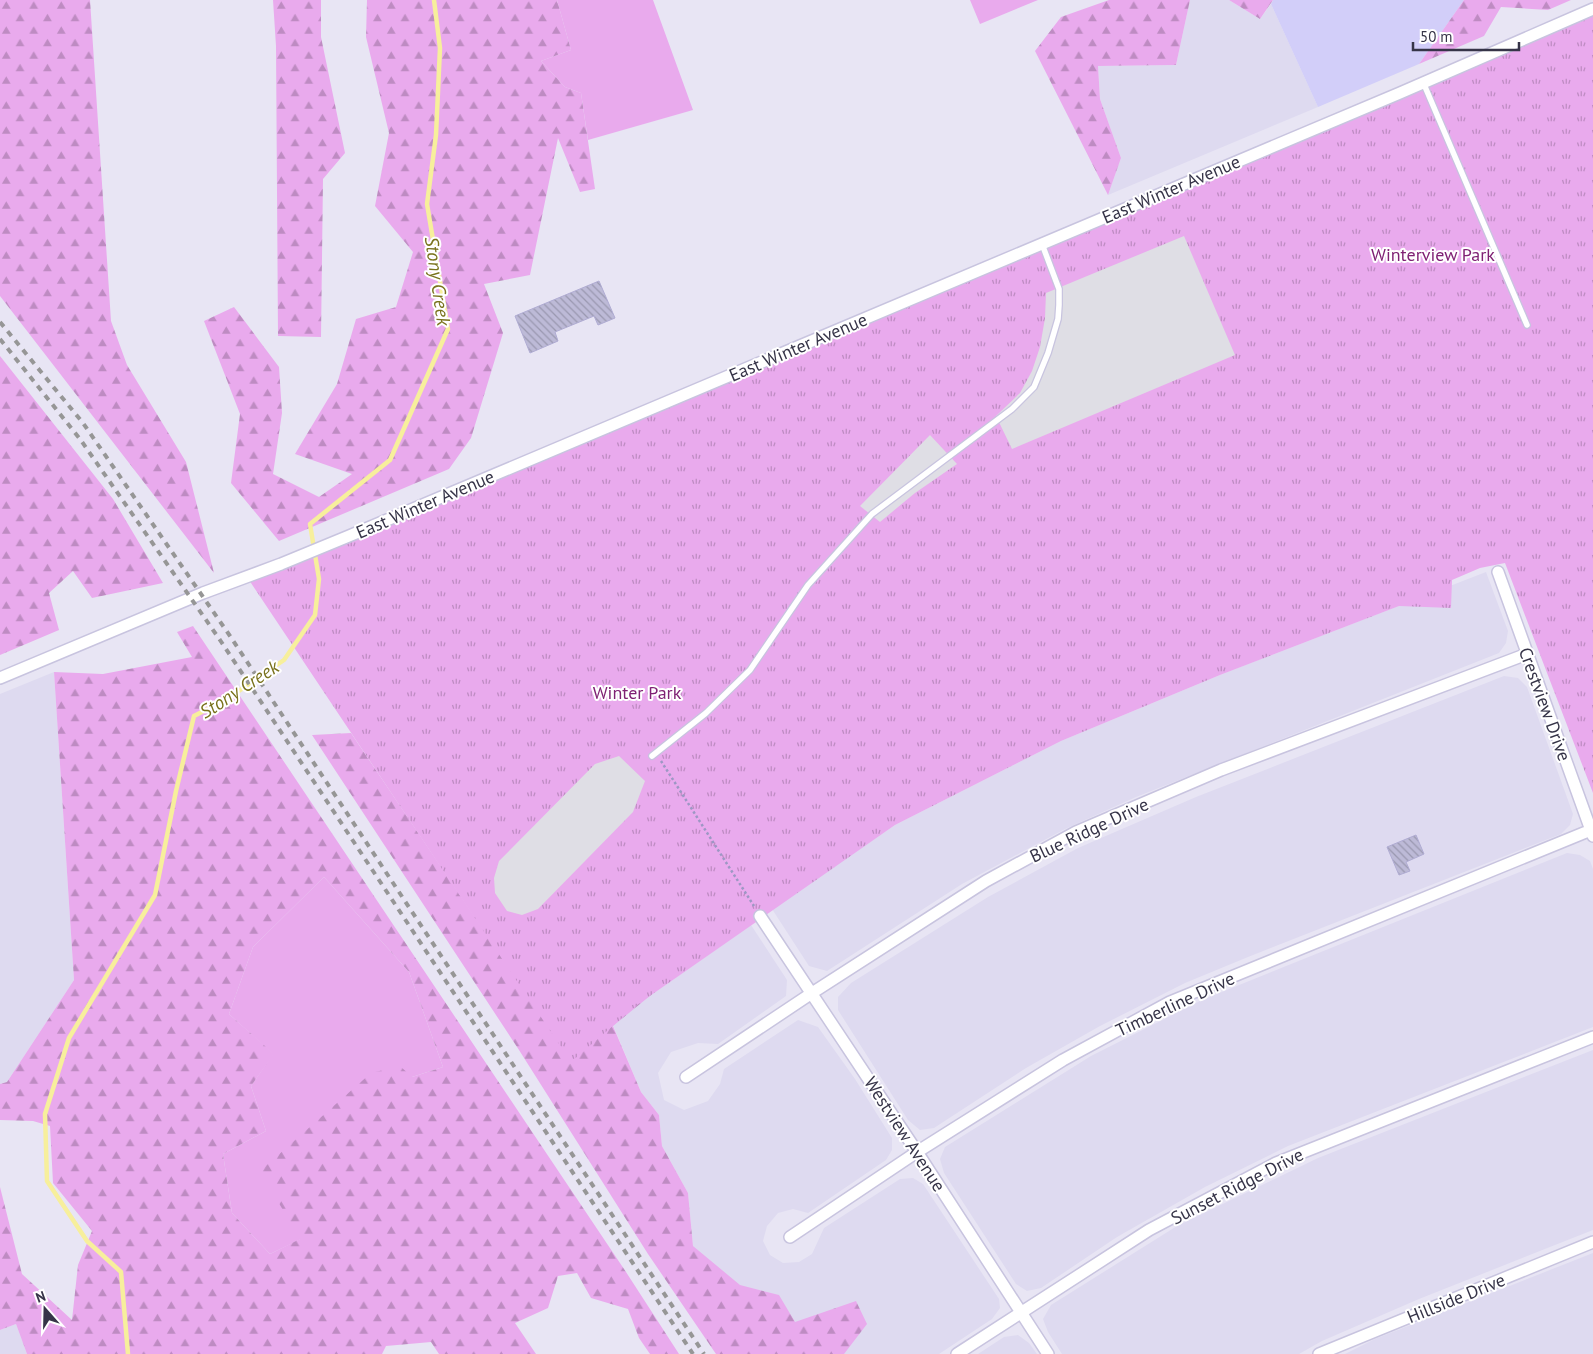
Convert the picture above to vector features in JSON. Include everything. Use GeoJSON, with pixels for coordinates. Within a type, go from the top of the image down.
{"type":"FeatureCollection","features":[{"type":"Feature","properties":{"kind":"street","name":"East Winter Avenue"},"geometry":{"type":"LineString","coordinates":[[0,678],[203,593],[349,536],[1593,9]]}},
{"type":"Feature","properties":{"kind":"street","name":"Crestview Drive"},"geometry":{"type":"LineString","coordinates":[[1498,572],[1592,833]]}},
{"type":"Feature","properties":{"kind":"street","name":"Blue Ridge Drive"},"geometry":{"type":"LineString","coordinates":[[686,1077],[986,881],[1076,832],[1221,770],[1527,654]]}},
{"type":"Feature","properties":{"kind":"street","name":"Timberline Drive"},"geometry":{"type":"LineString","coordinates":[[790,1237],[917,1152],[1063,1060],[1170,1002],[1592,833]]}},
{"type":"Feature","properties":{"kind":"street","name":"Westview Avenue"},"geometry":{"type":"LineString","coordinates":[[760,916],[917,1152],[1020,1314],[1048,1354]]}},
{"type":"Feature","properties":{"kind":"street","name":"Sunset Ridge Drive"},"geometry":{"type":"LineString","coordinates":[[958,1354],[1149,1230],[1276,1162],[1593,1037]]}},
{"type":"Feature","properties":{"kind":"street","name":"Hillside Drive"},"geometry":{"type":"LineString","coordinates":[[1319,1354],[1593,1242]]}},
{"type":"Feature","properties":{"kind":"lane"},"geometry":{"type":"LineString","coordinates":[[1422,82],[1527,325]]}},
{"type":"Feature","properties":{"kind":"lane"},"geometry":{"type":"LineString","coordinates":[[652,756],[706,713],[750,670],[808,586],[872,514],[1012,409],[1034,387],[1048,356],[1058,319],[1059,306],[1059,288],[1042,244]]}},
{"type":"Feature","properties":{"kind":"path"},"geometry":{"type":"LineString","coordinates":[[652,756],[660,760],[760,916]]}},
{"type":"Feature","properties":{"kind":"shaded area"},"geometry":{"type":"Polygon","coordinates":[[[1190,0],[1229,0],[1260,19],[1271,4],[1318,107],[1108,195],[1121,158],[1100,99],[1098,66],[1176,65],[1190,0]]]}},
{"type":"Feature","properties":{"kind":"shaded area"},"geometry":{"type":"Polygon","coordinates":[[[1273,0],[1464,0],[1419,64],[1318,107],[1271,4],[1273,0]]]}},
{"type":"Feature","properties":{"kind":"shaded area"},"geometry":{"type":"Polygon","coordinates":[[[1184,236],[1235,355],[1012,449],[996,416],[1020,393],[1032,371],[1040,347],[1045,318],[1046,293],[1184,236]]]}},
{"type":"Feature","properties":{"kind":"shaded area"},"geometry":{"type":"Polygon","coordinates":[[[930,435],[957,464],[915,493],[880,522],[860,506],[930,435]]]}},
{"type":"Feature","properties":{"kind":"shaded area"},"geometry":{"type":"Polygon","coordinates":[[[1486,572],[1508,631],[1506,643],[1499,653],[1136,797],[1065,829],[962,884],[827,971],[809,966],[772,909],[895,825],[1061,741],[1220,675],[1486,572]]]}},
{"type":"Feature","properties":{"kind":"shaded area"},"geometry":{"type":"Polygon","coordinates":[[[54,672],[74,980],[7,1082],[0,1084],[0,694],[54,672]]]}},
{"type":"Feature","properties":{"kind":"shaded area"},"geometry":{"type":"Polygon","coordinates":[[[1504,676],[1518,678],[1527,687],[1573,814],[1570,825],[1561,834],[1185,983],[1100,1026],[1026,1068],[934,1128],[920,1130],[908,1120],[838,1010],[838,997],[851,983],[988,897],[1078,848],[1196,797],[1504,676]]]}},
{"type":"Feature","properties":{"kind":"shaded area"},"geometry":{"type":"Polygon","coordinates":[[[619,756],[645,781],[633,812],[538,909],[522,915],[507,911],[495,893],[494,878],[499,861],[595,764],[619,756]]]}},
{"type":"Feature","properties":{"kind":"shaded area"},"geometry":{"type":"Polygon","coordinates":[[[1567,853],[1580,855],[1590,861],[1593,869],[1593,1027],[1288,1146],[1205,1187],[1117,1237],[1041,1288],[1027,1291],[1016,1284],[944,1173],[940,1159],[945,1147],[1091,1056],[1202,1000],[1567,853]]]}},
{"type":"Feature","properties":{"kind":"shaded area"},"geometry":{"type":"Polygon","coordinates":[[[751,925],[787,980],[786,996],[718,1044],[698,1043],[671,1052],[658,1073],[664,1100],[684,1110],[708,1101],[720,1084],[724,1069],[798,1020],[818,1027],[855,1079],[892,1138],[892,1150],[886,1160],[808,1213],[793,1209],[778,1213],[767,1226],[763,1241],[770,1255],[783,1263],[799,1262],[812,1254],[824,1228],[900,1179],[913,1178],[923,1184],[999,1299],[1000,1308],[992,1319],[939,1354],[759,1354],[693,1246],[688,1193],[662,1146],[659,1115],[641,1092],[613,1025],[637,1005],[751,925]]]}},
{"type":"Feature","properties":{"kind":"shaded area"},"geometry":{"type":"Polygon","coordinates":[[[1593,1050],[1593,1230],[1419,1299],[1322,1341],[1299,1354],[1062,1354],[1048,1332],[1043,1319],[1051,1305],[1177,1226],[1318,1158],[1593,1050]]]}},
{"type":"Feature","properties":{"kind":"shaded area"},"geometry":{"type":"Polygon","coordinates":[[[1593,1253],[1593,1354],[1345,1354],[1375,1339],[1593,1253]]]}},
{"type":"Feature","properties":{"kind":"shaded area"},"geometry":{"type":"Polygon","coordinates":[[[16,1324],[27,1354],[0,1354],[0,1330],[16,1324]]]}},
{"type":"Feature","properties":{"kind":"shaded area"},"geometry":{"type":"Polygon","coordinates":[[[1018,1335],[1029,1343],[1037,1354],[978,1354],[1004,1337],[1018,1335]]]}},
{"type":"Feature","properties":{"kind":"green space"},"geometry":{"type":"Polygon","coordinates":[[[0,0],[90,0],[111,321],[127,365],[186,462],[214,573],[0,296],[0,0]]]}},
{"type":"Feature","properties":{"kind":"green space"},"geometry":{"type":"Polygon","coordinates":[[[273,0],[321,0],[321,37],[345,153],[323,179],[321,337],[278,336],[276,46],[273,0]]]}},
{"type":"Feature","properties":{"kind":"green space"},"geometry":{"type":"Polygon","coordinates":[[[367,0],[557,0],[571,50],[541,61],[565,87],[581,93],[595,189],[580,192],[558,138],[530,275],[484,284],[503,333],[471,438],[449,469],[279,541],[231,483],[240,414],[204,321],[234,307],[279,367],[282,413],[273,474],[319,497],[352,474],[295,454],[337,384],[356,319],[396,307],[413,252],[375,206],[389,133],[366,37],[367,0]]]}},
{"type":"Feature","properties":{"kind":"green space"},"geometry":{"type":"Polygon","coordinates":[[[557,0],[653,0],[693,110],[588,140],[581,93],[565,87],[541,61],[571,50],[557,0]]]}},
{"type":"Feature","properties":{"kind":"green space"},"geometry":{"type":"Polygon","coordinates":[[[970,0],[1038,0],[980,24],[970,0]]]}},
{"type":"Feature","properties":{"kind":"green space"},"geometry":{"type":"Polygon","coordinates":[[[1109,0],[1190,0],[1176,65],[1098,66],[1100,99],[1121,158],[1108,195],[1035,51],[1061,17],[1109,0]]]}},
{"type":"Feature","properties":{"kind":"green space"},"geometry":{"type":"Polygon","coordinates":[[[1229,0],[1273,0],[1260,19],[1229,0]]]}},
{"type":"Feature","properties":{"kind":"green space"},"geometry":{"type":"Polygon","coordinates":[[[1464,0],[1571,0],[1548,10],[1501,7],[1484,36],[1419,64],[1464,0]]]}},
{"type":"Feature","properties":{"kind":"green space","name":"Winter Park"},"geometry":{"type":"Polygon","coordinates":[[[1593,11],[1593,793],[1505,563],[1480,568],[1452,580],[1451,608],[1399,606],[1220,675],[1061,741],[895,825],[637,1005],[571,1062],[247,577],[1593,11]]]}},
{"type":"Feature","properties":{"kind":"green space"},"geometry":{"type":"Polygon","coordinates":[[[0,356],[113,499],[163,583],[92,598],[73,571],[49,593],[59,630],[0,655],[0,356]]]}},
{"type":"Feature","properties":{"kind":"green space"},"geometry":{"type":"Polygon","coordinates":[[[193,626],[679,1354],[650,1354],[639,1338],[628,1309],[591,1298],[577,1273],[558,1276],[548,1308],[515,1323],[536,1354],[439,1354],[431,1342],[386,1346],[382,1354],[27,1354],[16,1324],[0,1330],[0,1187],[22,1274],[72,1320],[78,1265],[92,1231],[53,1183],[50,1126],[33,1121],[0,1120],[0,1084],[7,1082],[74,980],[54,672],[103,674],[192,657],[177,632],[193,626]],[[324,877],[253,947],[229,1014],[274,1054],[251,1086],[266,1131],[223,1154],[232,1213],[270,1254],[300,1239],[260,1171],[371,1073],[400,1066],[412,1077],[443,1067],[409,972],[324,877]]]}},
{"type":"Feature","properties":{"kind":"green space"},"geometry":{"type":"Polygon","coordinates":[[[351,733],[505,962],[651,995],[613,1026],[641,1092],[659,1115],[662,1146],[688,1193],[693,1246],[740,1285],[779,1295],[795,1322],[856,1301],[867,1324],[844,1354],[716,1354],[648,1254],[519,1050],[312,735],[351,733]]]}},
{"type":"Feature","properties":{"kind":"green space"},"geometry":{"type":"Polygon","coordinates":[[[324,877],[409,972],[443,1067],[412,1077],[261,1171],[301,1239],[270,1254],[232,1213],[223,1154],[266,1131],[251,1086],[273,1054],[229,1014],[253,947],[324,877]]]}},
{"type":"Feature","properties":{"kind":"building"},"geometry":{"type":"Polygon","coordinates":[[[599,281],[615,318],[598,325],[594,316],[555,332],[558,341],[530,353],[515,316],[599,281]]]}},
{"type":"Feature","properties":{"kind":"building"},"geometry":{"type":"Polygon","coordinates":[[[1416,835],[1424,854],[1406,862],[1410,871],[1399,875],[1387,847],[1416,835]]]}},
{"type":"Feature","properties":{"kind":"waterway","name":"Stony Creek"},"geometry":{"type":"LineString","coordinates":[[128,1354],[121,1272],[87,1241],[47,1181],[45,1114],[69,1038],[155,895],[176,791],[194,716],[227,699],[284,660],[315,615],[319,579],[310,524],[390,460],[448,329],[427,204],[436,135],[440,48],[434,0]]}},
{"type":"Feature","properties":{"kind":"railway"},"geometry":{"type":"LineString","coordinates":[[0,322],[83,423],[230,636],[704,1354]]}},
{"type":"Feature","properties":{"kind":"railway"},"geometry":{"type":"LineString","coordinates":[[0,339],[80,439],[220,640],[693,1354]]}},
{"type":"Feature","properties":{"kind":"park label","name":"Winterview Park"},"geometry":{"type":"Point","coordinates":[1433,254]}}]}
